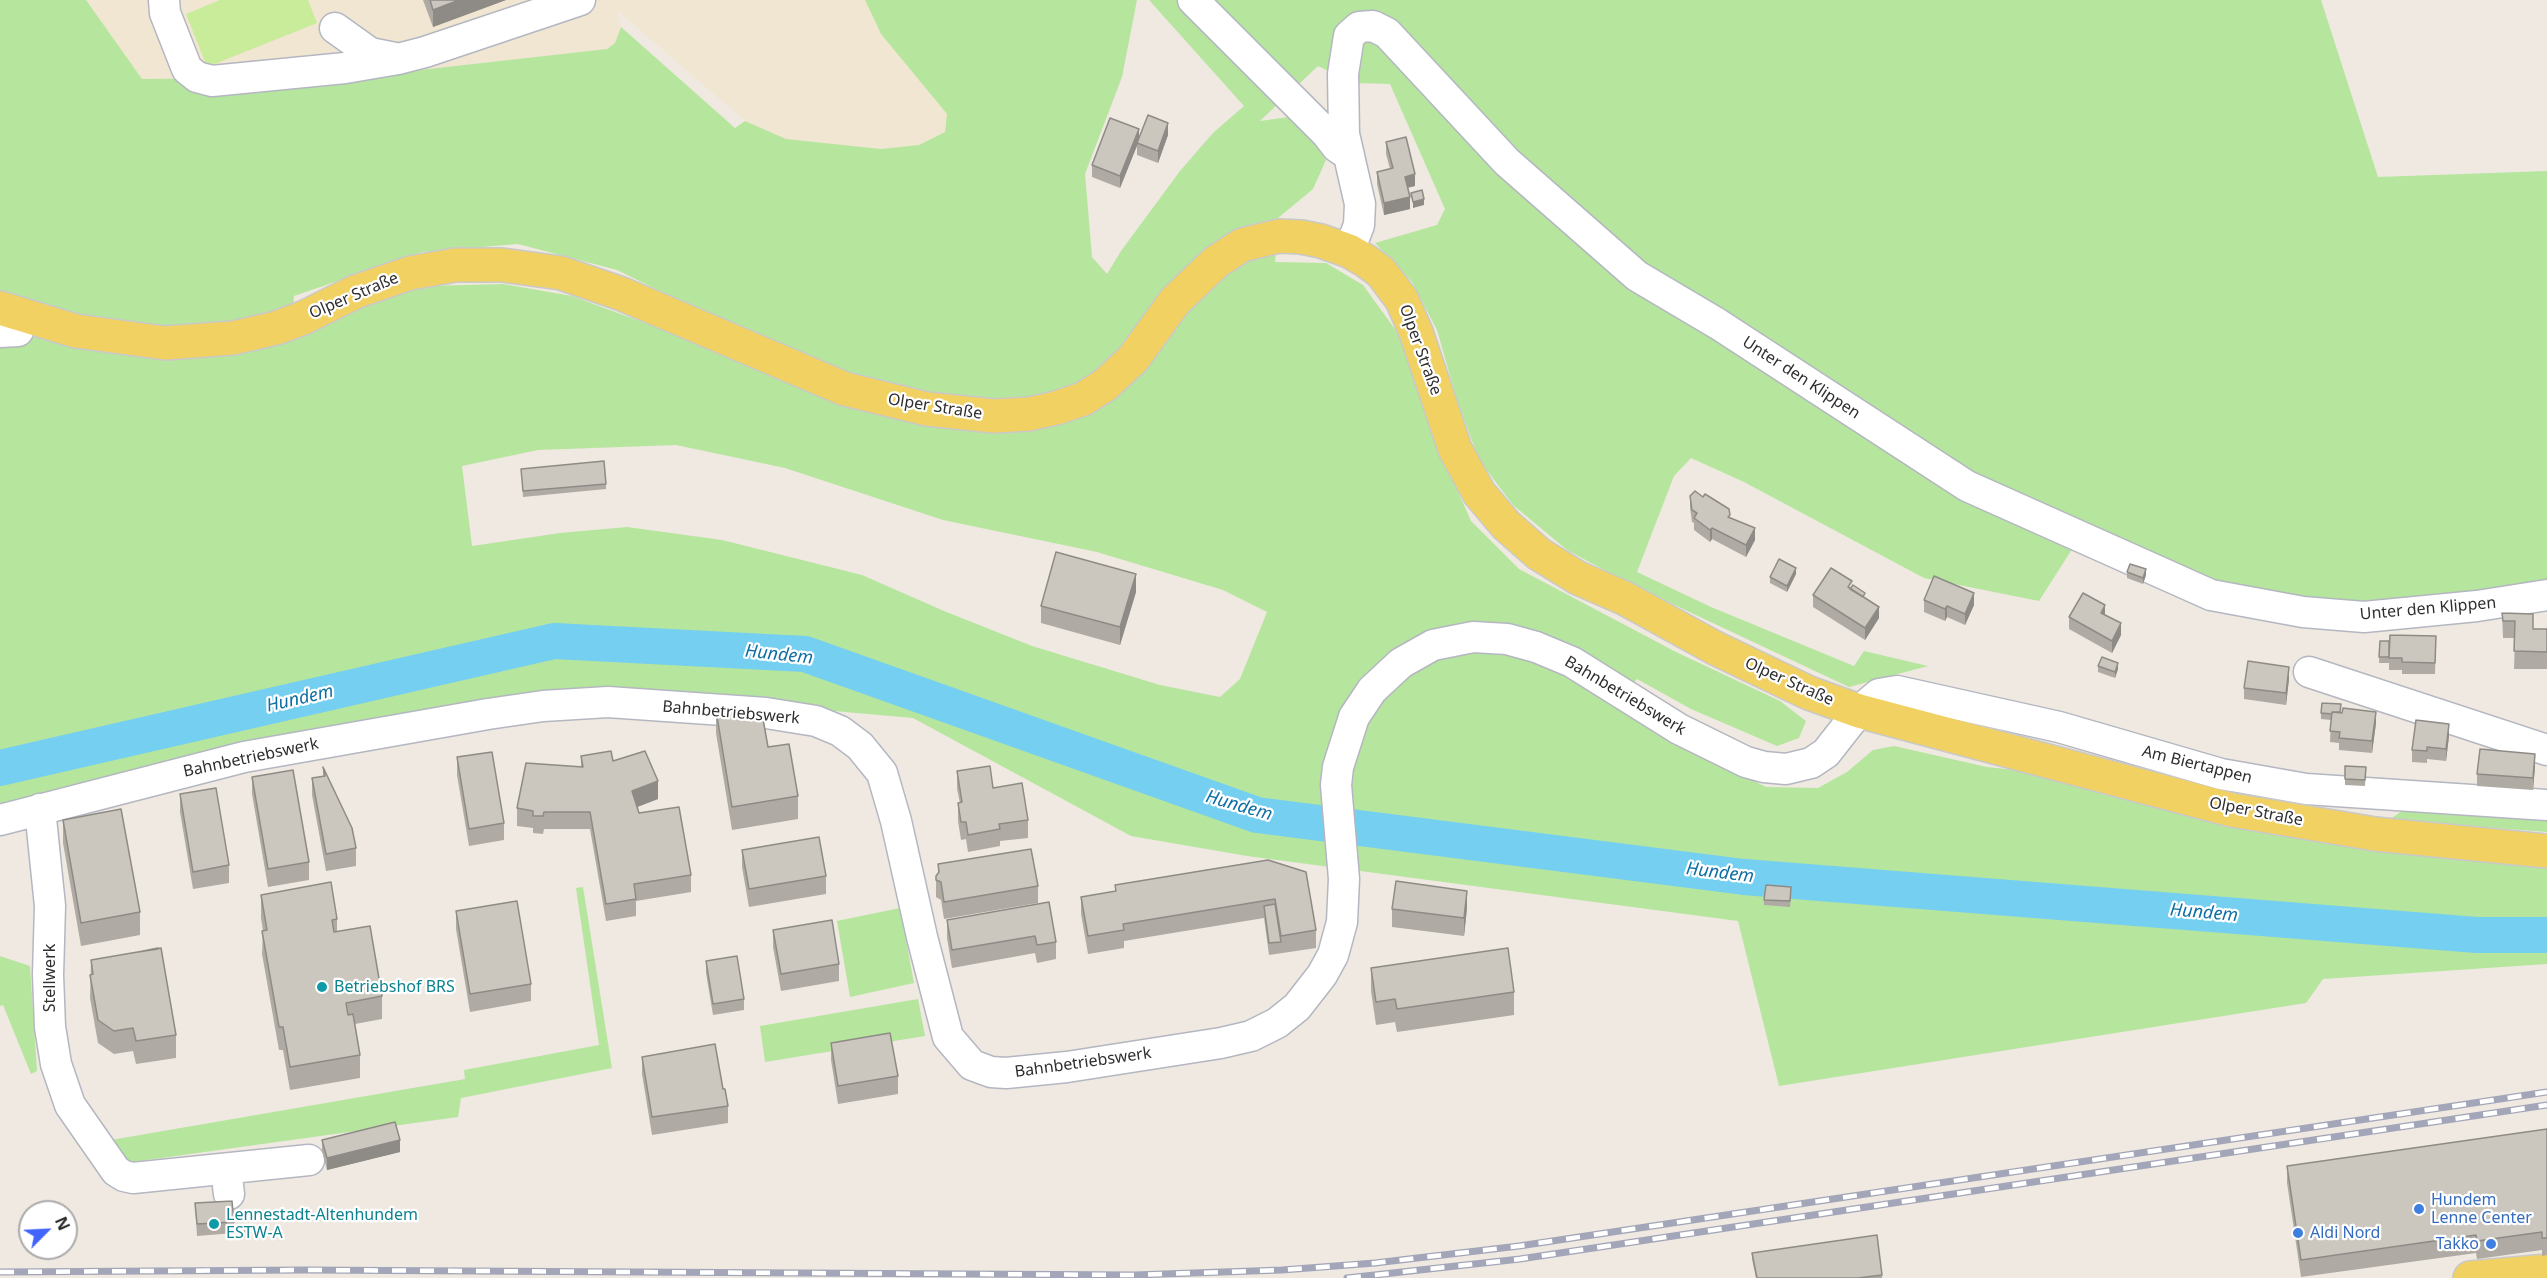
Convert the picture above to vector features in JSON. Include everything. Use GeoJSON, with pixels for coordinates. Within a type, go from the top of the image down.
{"type":"FeatureCollection","features":[{"type":"Feature","properties":{"kind":"main road","name":"Olper Straße"},"geometry":{"type":"LineString","coordinates":[[6,318],[165,344],[233,338],[276,328],[303,318],[355,292],[410,273],[455,264],[502,265],[561,273],[622,294],[845,389],[927,409],[994,416],[1029,414],[1083,399],[1105,385],[1133,359],[1174,301],[1216,262],[1242,245],[1279,236],[1301,237],[1348,250],[1381,272],[1402,300],[1416,332],[1455,449],[1479,494],[1506,525],[1539,554],[1578,578],[1624,598],[1715,648],[1788,683],[1859,711],[2232,810],[2375,834],[2547,851]]}},
{"type":"Feature","properties":{"kind":"main road"},"geometry":{"type":"LineString","coordinates":[[2470,1278],[2547,1270]]}},
{"type":"Feature","properties":{"kind":"street"},"geometry":{"type":"LineString","coordinates":[[164,0],[165,13],[187,69],[197,78],[212,81],[345,68],[398,58],[425,52],[580,0]]}},
{"type":"Feature","properties":{"kind":"street"},"geometry":{"type":"LineString","coordinates":[[1193,0],[1327,134],[1337,147],[1349,155]]}},
{"type":"Feature","properties":{"kind":"street","name":"Unter den Klippen"},"geometry":{"type":"LineString","coordinates":[[1348,250],[1359,225],[1360,204],[1344,134],[1342,74],[1349,36],[1359,27],[1373,26],[1387,33],[1507,162],[1637,276],[1718,324],[1967,486],[2211,595],[2303,612],[2364,617],[2477,606],[2547,595]]}},
{"type":"Feature","properties":{"kind":"street"},"geometry":{"type":"LineString","coordinates":[[335,28],[370,53],[398,58]]}},
{"type":"Feature","properties":{"kind":"street","name":"Bahnbetriebswerk"},"geometry":{"type":"LineString","coordinates":[[0,820],[244,757],[318,742],[543,706],[608,702],[766,713],[816,721],[840,731],[860,746],[882,773],[896,821],[922,937],[948,1037],[972,1065],[991,1072],[1006,1073],[1067,1067],[1221,1043],[1251,1036],[1277,1023],[1297,1007],[1310,992],[1333,955],[1342,922],[1344,879],[1336,785],[1343,749],[1354,717],[1372,690],[1401,663],[1433,645],[1473,636],[1507,639],[1536,647],[1572,662],[1679,729],[1746,762],[1764,767],[1786,770],[1811,763],[1826,753],[1859,711]]}},
{"type":"Feature","properties":{"kind":"street"},"geometry":{"type":"LineString","coordinates":[[2309,672],[2547,750]]}},
{"type":"Feature","properties":{"kind":"street","name":"Am Biertappen"},"geometry":{"type":"LineString","coordinates":[[1859,711],[1879,694],[1897,691],[2059,728],[2221,774],[2306,789],[2547,805]]}},
{"type":"Feature","properties":{"kind":"street","name":"Stellwerk"},"geometry":{"type":"LineString","coordinates":[[40,808],[50,906],[48,975],[50,1027],[56,1064],[70,1105],[116,1171],[133,1178],[227,1182],[309,1160]]}},
{"type":"Feature","properties":{"kind":"shaded area"},"geometry":{"type":"Polygon","coordinates":[[[86,0],[865,0],[881,34],[947,114],[945,132],[919,145],[881,149],[786,139],[745,121],[617,10],[621,27],[615,43],[607,49],[357,77],[142,79],[86,0]]]}},
{"type":"Feature","properties":{"kind":"green space"},"geometry":{"type":"Polygon","coordinates":[[[0,0],[86,0],[142,79],[357,77],[607,49],[615,43],[621,27],[735,128],[745,121],[786,139],[881,149],[919,145],[945,132],[947,114],[881,34],[865,0],[1137,0],[1122,77],[1085,174],[1092,257],[1107,274],[1121,251],[1180,171],[1213,133],[1244,106],[1149,0],[2321,0],[2378,177],[2547,171],[2547,592],[2356,628],[2076,543],[2039,601],[1924,578],[1744,482],[1691,458],[1674,476],[1637,572],[1711,607],[1854,666],[1864,651],[1928,666],[1849,687],[1632,585],[1567,550],[1513,505],[1479,460],[1456,397],[1437,330],[1412,282],[1375,243],[1437,225],[1445,209],[1390,84],[1353,83],[1318,66],[1260,121],[1289,117],[1313,135],[1326,160],[1313,189],[1278,218],[1275,262],[1326,263],[1363,285],[1397,332],[1441,453],[1471,521],[1519,569],[1676,652],[1780,701],[1806,721],[1799,738],[1777,746],[1691,709],[1637,679],[1617,704],[1716,762],[1766,787],[1818,788],[1847,772],[1873,750],[1894,746],[1987,767],[2054,774],[2547,859],[2547,964],[2323,979],[2306,1003],[1779,1086],[1738,921],[1247,856],[1131,836],[913,718],[597,690],[288,734],[93,780],[0,807],[0,0]],[[518,244],[422,252],[294,296],[291,333],[356,305],[426,286],[503,284],[572,296],[672,333],[684,303],[617,270],[518,244]],[[676,445],[538,450],[462,466],[472,546],[560,533],[627,527],[722,540],[862,575],[1032,646],[1160,685],[1220,697],[1240,679],[1267,612],[1223,590],[1097,552],[943,520],[785,468],[676,445]]]}},
{"type":"Feature","properties":{"kind":"green space"},"geometry":{"type":"Polygon","coordinates":[[[220,0],[308,0],[317,23],[207,67],[186,14],[220,0]]]}},
{"type":"Feature","properties":{"kind":"green space"},"geometry":{"type":"Polygon","coordinates":[[[2409,806],[2547,814],[2547,832],[2389,820],[2409,806]]]}},
{"type":"Feature","properties":{"kind":"green space"},"geometry":{"type":"Polygon","coordinates":[[[583,887],[612,1068],[461,1098],[458,1117],[125,1163],[111,1140],[465,1079],[464,1070],[599,1045],[576,888],[583,887]]]}},
{"type":"Feature","properties":{"kind":"green space"},"geometry":{"type":"Polygon","coordinates":[[[900,908],[914,983],[850,997],[837,921],[900,908]]]}},
{"type":"Feature","properties":{"kind":"green space"},"geometry":{"type":"Polygon","coordinates":[[[0,956],[30,966],[37,1071],[31,1074],[3,1005],[0,1006],[0,956]]]}},
{"type":"Feature","properties":{"kind":"green space"},"geometry":{"type":"Polygon","coordinates":[[[918,999],[925,1036],[765,1062],[760,1026],[918,999]]]}},
{"type":"Feature","properties":{"kind":"building"},"geometry":{"type":"Polygon","coordinates":[[[430,0],[459,0],[433,10],[430,0]]]}},
{"type":"Feature","properties":{"kind":"building"},"geometry":{"type":"Polygon","coordinates":[[[1148,115],[1168,123],[1158,151],[1137,143],[1148,115]]]}},
{"type":"Feature","properties":{"kind":"building"},"geometry":{"type":"Polygon","coordinates":[[[1110,118],[1139,129],[1120,176],[1092,165],[1110,118]]]}},
{"type":"Feature","properties":{"kind":"building"},"geometry":{"type":"Polygon","coordinates":[[[1406,137],[1415,174],[1405,177],[1410,197],[1384,203],[1377,172],[1393,168],[1386,142],[1406,137]]]}},
{"type":"Feature","properties":{"kind":"building"},"geometry":{"type":"Polygon","coordinates":[[[1422,190],[1424,199],[1413,202],[1411,193],[1422,190]]]}},
{"type":"Feature","properties":{"kind":"building"},"geometry":{"type":"Polygon","coordinates":[[[604,461],[606,484],[523,491],[521,469],[604,461]]]}},
{"type":"Feature","properties":{"kind":"building"},"geometry":{"type":"Polygon","coordinates":[[[1695,491],[1703,497],[1705,494],[1729,509],[1728,517],[1755,528],[1746,545],[1712,528],[1710,530],[1694,518],[1697,513],[1692,510],[1690,496],[1695,491]]]}},
{"type":"Feature","properties":{"kind":"building"},"geometry":{"type":"Polygon","coordinates":[[[1056,552],[1136,574],[1120,627],[1041,606],[1056,552]]]}},
{"type":"Feature","properties":{"kind":"building"},"geometry":{"type":"Polygon","coordinates":[[[1779,559],[1796,568],[1787,586],[1770,577],[1779,559]]]}},
{"type":"Feature","properties":{"kind":"building"},"geometry":{"type":"Polygon","coordinates":[[[2130,564],[2146,569],[2143,578],[2127,572],[2130,564]]]}},
{"type":"Feature","properties":{"kind":"building"},"geometry":{"type":"Polygon","coordinates":[[[1831,568],[1852,581],[1848,587],[1879,607],[1865,628],[1813,595],[1831,568]]]}},
{"type":"Feature","properties":{"kind":"building"},"geometry":{"type":"Polygon","coordinates":[[[1934,576],[1974,593],[1965,614],[1924,600],[1934,576]]]}},
{"type":"Feature","properties":{"kind":"building"},"geometry":{"type":"Polygon","coordinates":[[[1853,585],[1865,593],[1863,597],[1850,589],[1853,585]]]}},
{"type":"Feature","properties":{"kind":"building"},"geometry":{"type":"Polygon","coordinates":[[[2083,593],[2105,605],[2101,613],[2121,623],[2112,641],[2069,617],[2083,593]]]}},
{"type":"Feature","properties":{"kind":"building"},"geometry":{"type":"Polygon","coordinates":[[[2502,613],[2533,614],[2533,629],[2547,629],[2547,652],[2514,651],[2515,621],[2503,621],[2502,613]]]}},
{"type":"Feature","properties":{"kind":"building"},"geometry":{"type":"Polygon","coordinates":[[[2390,635],[2436,636],[2435,663],[2402,662],[2402,658],[2389,658],[2390,635]]]}},
{"type":"Feature","properties":{"kind":"building"},"geometry":{"type":"Polygon","coordinates":[[[2380,641],[2389,641],[2389,657],[2379,657],[2380,641]]]}},
{"type":"Feature","properties":{"kind":"building"},"geometry":{"type":"Polygon","coordinates":[[[2102,657],[2118,663],[2115,672],[2098,666],[2102,657]]]}},
{"type":"Feature","properties":{"kind":"building"},"geometry":{"type":"Polygon","coordinates":[[[2248,661],[2289,667],[2286,693],[2244,688],[2248,661]]]}},
{"type":"Feature","properties":{"kind":"building"},"geometry":{"type":"Polygon","coordinates":[[[2322,703],[2341,704],[2340,712],[2321,713],[2322,703]]]}},
{"type":"Feature","properties":{"kind":"building"},"geometry":{"type":"Polygon","coordinates":[[[2343,708],[2376,712],[2372,741],[2339,738],[2340,732],[2330,731],[2332,712],[2342,713],[2343,708]]]}},
{"type":"Feature","properties":{"kind":"building"},"geometry":{"type":"Polygon","coordinates":[[[716,710],[762,713],[768,747],[789,744],[798,796],[732,807],[716,710]]]}},
{"type":"Feature","properties":{"kind":"building"},"geometry":{"type":"Polygon","coordinates":[[[2416,720],[2449,724],[2446,749],[2427,747],[2427,751],[2412,750],[2416,720]]]}},
{"type":"Feature","properties":{"kind":"building"},"geometry":{"type":"Polygon","coordinates":[[[2480,749],[2535,754],[2533,778],[2477,774],[2480,749]]]}},
{"type":"Feature","properties":{"kind":"building"},"geometry":{"type":"Polygon","coordinates":[[[611,751],[613,761],[645,751],[658,781],[632,791],[639,813],[679,807],[691,875],[634,884],[636,899],[606,904],[590,812],[544,812],[543,816],[533,816],[533,811],[517,808],[526,763],[583,767],[581,756],[611,751]]]}},
{"type":"Feature","properties":{"kind":"building"},"geometry":{"type":"Polygon","coordinates":[[[492,752],[504,823],[469,829],[457,757],[492,752]]]}},
{"type":"Feature","properties":{"kind":"building"},"geometry":{"type":"Polygon","coordinates":[[[990,766],[993,788],[1022,783],[1028,820],[999,824],[1000,829],[968,835],[966,822],[961,822],[958,803],[962,802],[957,771],[990,766]]]}},
{"type":"Feature","properties":{"kind":"building"},"geometry":{"type":"Polygon","coordinates":[[[2345,766],[2366,767],[2365,780],[2345,779],[2345,766]]]}},
{"type":"Feature","properties":{"kind":"building"},"geometry":{"type":"Polygon","coordinates":[[[323,767],[352,828],[356,848],[326,854],[312,778],[325,776],[323,767]]]}},
{"type":"Feature","properties":{"kind":"building"},"geometry":{"type":"Polygon","coordinates":[[[293,770],[309,862],[268,869],[252,777],[293,770]]]}},
{"type":"Feature","properties":{"kind":"building"},"geometry":{"type":"Polygon","coordinates":[[[216,788],[229,865],[193,872],[180,794],[216,788]]]}},
{"type":"Feature","properties":{"kind":"building"},"geometry":{"type":"Polygon","coordinates":[[[121,809],[140,912],[81,923],[63,820],[121,809]]]}},
{"type":"Feature","properties":{"kind":"building"},"geometry":{"type":"Polygon","coordinates":[[[819,837],[826,876],[749,889],[742,850],[819,837]]]}},
{"type":"Feature","properties":{"kind":"building"},"geometry":{"type":"Polygon","coordinates":[[[1031,849],[1038,886],[944,902],[941,882],[936,880],[939,872],[938,864],[1031,849]]]}},
{"type":"Feature","properties":{"kind":"building"},"geometry":{"type":"Polygon","coordinates":[[[1268,860],[1306,872],[1316,930],[1281,936],[1275,899],[1123,924],[1124,930],[1088,936],[1081,897],[1116,891],[1115,885],[1268,860]]]}},
{"type":"Feature","properties":{"kind":"building"},"geometry":{"type":"Polygon","coordinates":[[[1396,881],[1467,891],[1464,918],[1392,909],[1396,881]]]}},
{"type":"Feature","properties":{"kind":"building","name":"Betriebshof BRS"},"geometry":{"type":"Polygon","coordinates":[[[331,882],[337,919],[332,920],[334,932],[370,926],[382,996],[346,1003],[348,1015],[353,1014],[360,1055],[290,1067],[283,1027],[279,1027],[262,931],[267,930],[261,895],[331,882]]]}},
{"type":"Feature","properties":{"kind":"building"},"geometry":{"type":"Polygon","coordinates":[[[1766,885],[1791,887],[1790,901],[1764,900],[1766,885]]]}},
{"type":"Feature","properties":{"kind":"building"},"geometry":{"type":"Polygon","coordinates":[[[517,901],[531,984],[470,994],[456,911],[517,901]]]}},
{"type":"Feature","properties":{"kind":"building"},"geometry":{"type":"Polygon","coordinates":[[[1049,902],[1056,942],[1037,945],[1035,936],[952,950],[947,920],[1049,902]]]}},
{"type":"Feature","properties":{"kind":"building"},"geometry":{"type":"Polygon","coordinates":[[[1275,904],[1281,942],[1269,943],[1264,906],[1275,904]]]}},
{"type":"Feature","properties":{"kind":"building"},"geometry":{"type":"Polygon","coordinates":[[[832,920],[839,964],[781,974],[773,930],[832,920]]]}},
{"type":"Feature","properties":{"kind":"building"},"geometry":{"type":"Polygon","coordinates":[[[161,948],[176,1035],[136,1041],[133,1028],[114,1031],[98,1020],[90,975],[93,974],[91,960],[161,948]]]}},
{"type":"Feature","properties":{"kind":"building"},"geometry":{"type":"Polygon","coordinates":[[[1508,948],[1514,992],[1397,1009],[1395,999],[1376,1002],[1371,968],[1508,948]]]}},
{"type":"Feature","properties":{"kind":"building"},"geometry":{"type":"Polygon","coordinates":[[[737,956],[744,999],[713,1004],[706,961],[737,956]]]}},
{"type":"Feature","properties":{"kind":"building"},"geometry":{"type":"Polygon","coordinates":[[[890,1033],[898,1076],[838,1086],[831,1043],[890,1033]]]}},
{"type":"Feature","properties":{"kind":"building"},"geometry":{"type":"Polygon","coordinates":[[[715,1044],[728,1106],[652,1117],[642,1057],[715,1044]]]}},
{"type":"Feature","properties":{"kind":"building"},"geometry":{"type":"Polygon","coordinates":[[[395,1122],[400,1140],[327,1158],[322,1140],[395,1122]]]}},
{"type":"Feature","properties":{"kind":"building","name":"Hundem Lenne Center"},"geometry":{"type":"Polygon","coordinates":[[[2547,1129],[2547,1238],[2542,1238],[2542,1232],[2477,1241],[2476,1235],[2301,1260],[2287,1166],[2547,1129]]]}},
{"type":"Feature","properties":{"kind":"building"},"geometry":{"type":"Polygon","coordinates":[[[232,1201],[234,1222],[197,1224],[195,1203],[232,1201]]]}},
{"type":"Feature","properties":{"kind":"building"},"geometry":{"type":"Polygon","coordinates":[[[246,1227],[247,1232],[239,1232],[239,1228],[246,1227]]]}},
{"type":"Feature","properties":{"kind":"building"},"geometry":{"type":"Polygon","coordinates":[[[1877,1235],[1882,1275],[1858,1278],[1757,1278],[1752,1253],[1877,1235]]]}},
{"type":"Feature","properties":{"kind":"waterway","name":"Hundem"},"geometry":{"type":"LineString","coordinates":[[0,768],[554,641],[805,654],[1257,815],[1744,877],[2477,935],[2547,935]]}},
{"type":"Feature","properties":{"kind":"railway"},"geometry":{"type":"LineString","coordinates":[[0,1272],[305,1270],[1134,1275],[1282,1270],[1375,1263],[1519,1246],[2547,1092]]}},
{"type":"Feature","properties":{"kind":"railway"},"geometry":{"type":"LineString","coordinates":[[1347,1278],[1520,1259],[2547,1105]]}},
{"type":"Feature","properties":{"kind":"place","name":"Betriebshof BRS"},"geometry":{"type":"Point","coordinates":[322,987]}},
{"type":"Feature","properties":{"kind":"place","name":"Hundem Lenne Center"},"geometry":{"type":"Point","coordinates":[2419,1209]}},
{"type":"Feature","properties":{"kind":"place","name":"Lennestadt-Altenhundem ESTW-A"},"geometry":{"type":"Point","coordinates":[214,1224]}},
{"type":"Feature","properties":{"kind":"place","name":"Aldi Nord"},"geometry":{"type":"Point","coordinates":[2298,1233]}},
{"type":"Feature","properties":{"kind":"place","name":"Takko"},"geometry":{"type":"Point","coordinates":[2491,1244]}}]}
